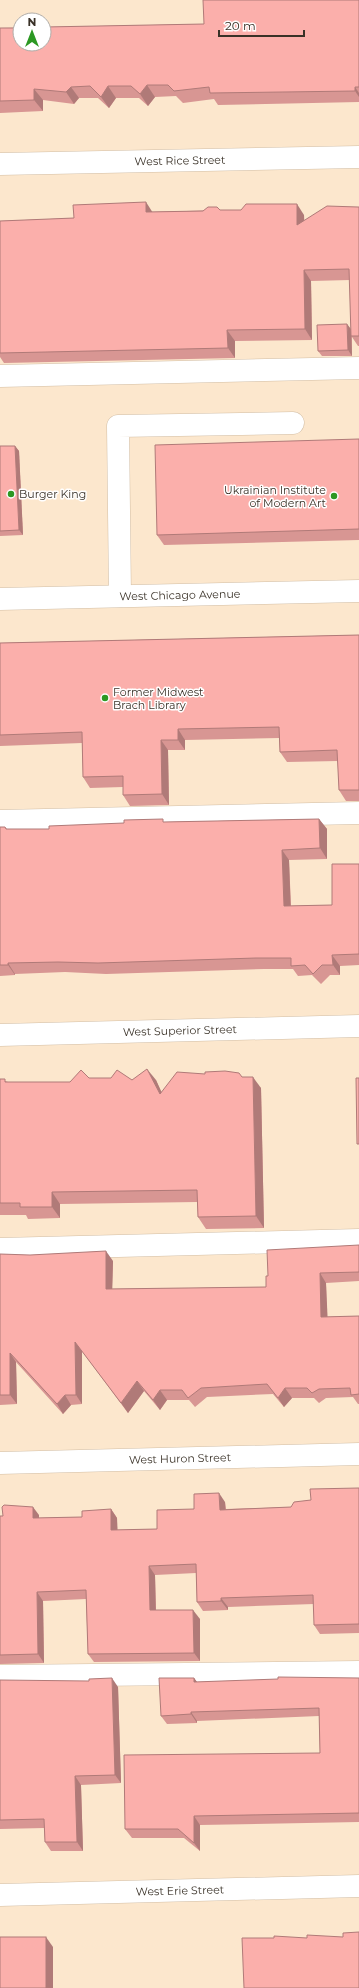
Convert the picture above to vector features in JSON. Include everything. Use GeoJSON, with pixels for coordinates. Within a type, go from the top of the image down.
{"type":"FeatureCollection","features":[{"type":"Feature","properties":{"kind":"street","name":"West Rice Street"},"geometry":{"type":"LineString","coordinates":[[0,164],[359,157]]}},
{"type":"Feature","properties":{"kind":"street"},"geometry":{"type":"LineString","coordinates":[[0,376],[359,368]]}},
{"type":"Feature","properties":{"kind":"street"},"geometry":{"type":"LineString","coordinates":[[120,596],[118,426],[293,423]]}},
{"type":"Feature","properties":{"kind":"street","name":"West Chicago Avenue"},"geometry":{"type":"LineString","coordinates":[[0,599],[359,591]]}},
{"type":"Feature","properties":{"kind":"street"},"geometry":{"type":"LineString","coordinates":[[0,821],[359,813]]}},
{"type":"Feature","properties":{"kind":"street","name":"West Superior Street"},"geometry":{"type":"LineString","coordinates":[[0,1035],[359,1026]]}},
{"type":"Feature","properties":{"kind":"street"},"geometry":{"type":"LineString","coordinates":[[0,1249],[359,1240]]}},
{"type":"Feature","properties":{"kind":"street","name":"West Huron Street"},"geometry":{"type":"LineString","coordinates":[[0,1463],[359,1454]]}},
{"type":"Feature","properties":{"kind":"street"},"geometry":{"type":"LineString","coordinates":[[0,1676],[359,1672]]}},
{"type":"Feature","properties":{"kind":"street","name":"West Erie Street"},"geometry":{"type":"LineString","coordinates":[[0,1895],[359,1886]]}},
{"type":"Feature","properties":{"kind":"building"},"geometry":{"type":"Polygon","coordinates":[[[203,0],[359,0],[359,87],[355,87],[355,91],[210,93],[209,87],[174,91],[168,85],[147,85],[140,94],[131,86],[108,86],[101,97],[90,86],[71,87],[66,92],[34,89],[34,100],[0,101],[0,28],[12,28],[12,52],[52,52],[52,27],[204,24],[203,0]]]}},
{"type":"Feature","properties":{"kind":"building"},"geometry":{"type":"Polygon","coordinates":[[[146,202],[146,212],[203,211],[208,207],[217,207],[220,210],[241,210],[246,204],[297,204],[297,225],[327,206],[359,207],[359,336],[351,336],[349,269],[304,270],[305,329],[227,330],[228,348],[0,353],[0,221],[74,218],[73,205],[146,202]]]}},
{"type":"Feature","properties":{"kind":"building"},"geometry":{"type":"Polygon","coordinates":[[[347,324],[348,350],[318,351],[317,325],[347,324]]]}},
{"type":"Feature","properties":{"kind":"building"},"geometry":{"type":"Polygon","coordinates":[[[359,439],[359,529],[157,535],[155,445],[359,439]]]}},
{"type":"Feature","properties":{"kind":"building","name":"Burger King"},"geometry":{"type":"Polygon","coordinates":[[[0,446],[15,446],[19,530],[0,531],[0,446]]]}},
{"type":"Feature","properties":{"kind":"building"},"geometry":{"type":"Polygon","coordinates":[[[359,635],[359,790],[339,790],[337,750],[280,752],[279,727],[178,729],[178,740],[161,740],[162,794],[123,795],[123,776],[83,777],[82,732],[0,735],[0,643],[359,635]]]}},
{"type":"Feature","properties":{"kind":"building"},"geometry":{"type":"Polygon","coordinates":[[[163,819],[163,822],[319,819],[320,848],[282,850],[284,906],[332,905],[332,864],[359,864],[359,954],[332,955],[333,965],[322,965],[313,974],[305,965],[291,966],[291,958],[98,963],[8,963],[8,965],[0,965],[0,827],[5,827],[6,829],[49,829],[49,826],[124,823],[124,820],[163,819]]]}},
{"type":"Feature","properties":{"kind":"building"},"geometry":{"type":"Polygon","coordinates":[[[147,1069],[160,1094],[177,1072],[205,1074],[205,1072],[225,1071],[239,1073],[242,1077],[253,1077],[256,1216],[198,1217],[197,1190],[52,1192],[52,1207],[20,1207],[20,1203],[0,1203],[0,1079],[5,1079],[5,1082],[70,1082],[81,1070],[89,1078],[111,1078],[117,1070],[132,1080],[147,1069]]]}},
{"type":"Feature","properties":{"kind":"building"},"geometry":{"type":"Polygon","coordinates":[[[356,1078],[359,1078],[359,1144],[357,1144],[356,1078]]]}},
{"type":"Feature","properties":{"kind":"building"},"geometry":{"type":"Polygon","coordinates":[[[359,1245],[359,1272],[320,1273],[321,1317],[359,1316],[359,1394],[351,1395],[350,1388],[319,1389],[312,1393],[307,1388],[285,1388],[278,1398],[267,1384],[201,1388],[188,1398],[182,1390],[160,1390],[153,1400],[137,1381],[121,1403],[75,1342],[76,1395],[65,1395],[57,1404],[10,1353],[10,1395],[0,1395],[0,1254],[30,1255],[106,1251],[106,1289],[266,1287],[266,1276],[268,1276],[267,1250],[359,1245]]]}},
{"type":"Feature","properties":{"kind":"building"},"geometry":{"type":"Polygon","coordinates":[[[359,1488],[359,1624],[314,1625],[313,1595],[221,1598],[221,1601],[197,1602],[196,1564],[149,1566],[150,1610],[193,1610],[194,1653],[88,1654],[86,1590],[37,1592],[38,1654],[0,1655],[0,1516],[3,1516],[2,1507],[4,1505],[33,1507],[33,1518],[82,1517],[82,1511],[111,1509],[111,1530],[157,1529],[157,1510],[194,1509],[194,1494],[219,1493],[220,1510],[291,1507],[294,1502],[311,1500],[310,1489],[359,1488]]]}},
{"type":"Feature","properties":{"kind":"building"},"geometry":{"type":"Polygon","coordinates":[[[278,1677],[359,1678],[359,1813],[194,1816],[194,1843],[178,1829],[125,1829],[124,1755],[320,1753],[319,1708],[191,1712],[191,1714],[161,1716],[159,1678],[194,1678],[194,1682],[278,1679],[278,1677]]]}},
{"type":"Feature","properties":{"kind":"building"},"geometry":{"type":"Polygon","coordinates":[[[112,1678],[115,1775],[75,1776],[77,1842],[45,1842],[44,1819],[0,1820],[0,1680],[89,1681],[89,1679],[112,1678]]]}},
{"type":"Feature","properties":{"kind":"building"},"geometry":{"type":"Polygon","coordinates":[[[359,1932],[359,1988],[244,1988],[242,1938],[274,1938],[274,1936],[307,1938],[307,1935],[343,1937],[343,1933],[359,1932]]]}},
{"type":"Feature","properties":{"kind":"building"},"geometry":{"type":"Polygon","coordinates":[[[0,1937],[46,1937],[46,1988],[0,1988],[0,1937]]]}},
{"type":"Feature","properties":{"kind":"place","name":"Burger King"},"geometry":{"type":"Point","coordinates":[11,494]}},
{"type":"Feature","properties":{"kind":"place","name":"Ukrainian Institute of Modern Art"},"geometry":{"type":"Point","coordinates":[334,496]}},
{"type":"Feature","properties":{"kind":"place","name":"Former Midwest Brach Library"},"geometry":{"type":"Point","coordinates":[105,698]}}]}
